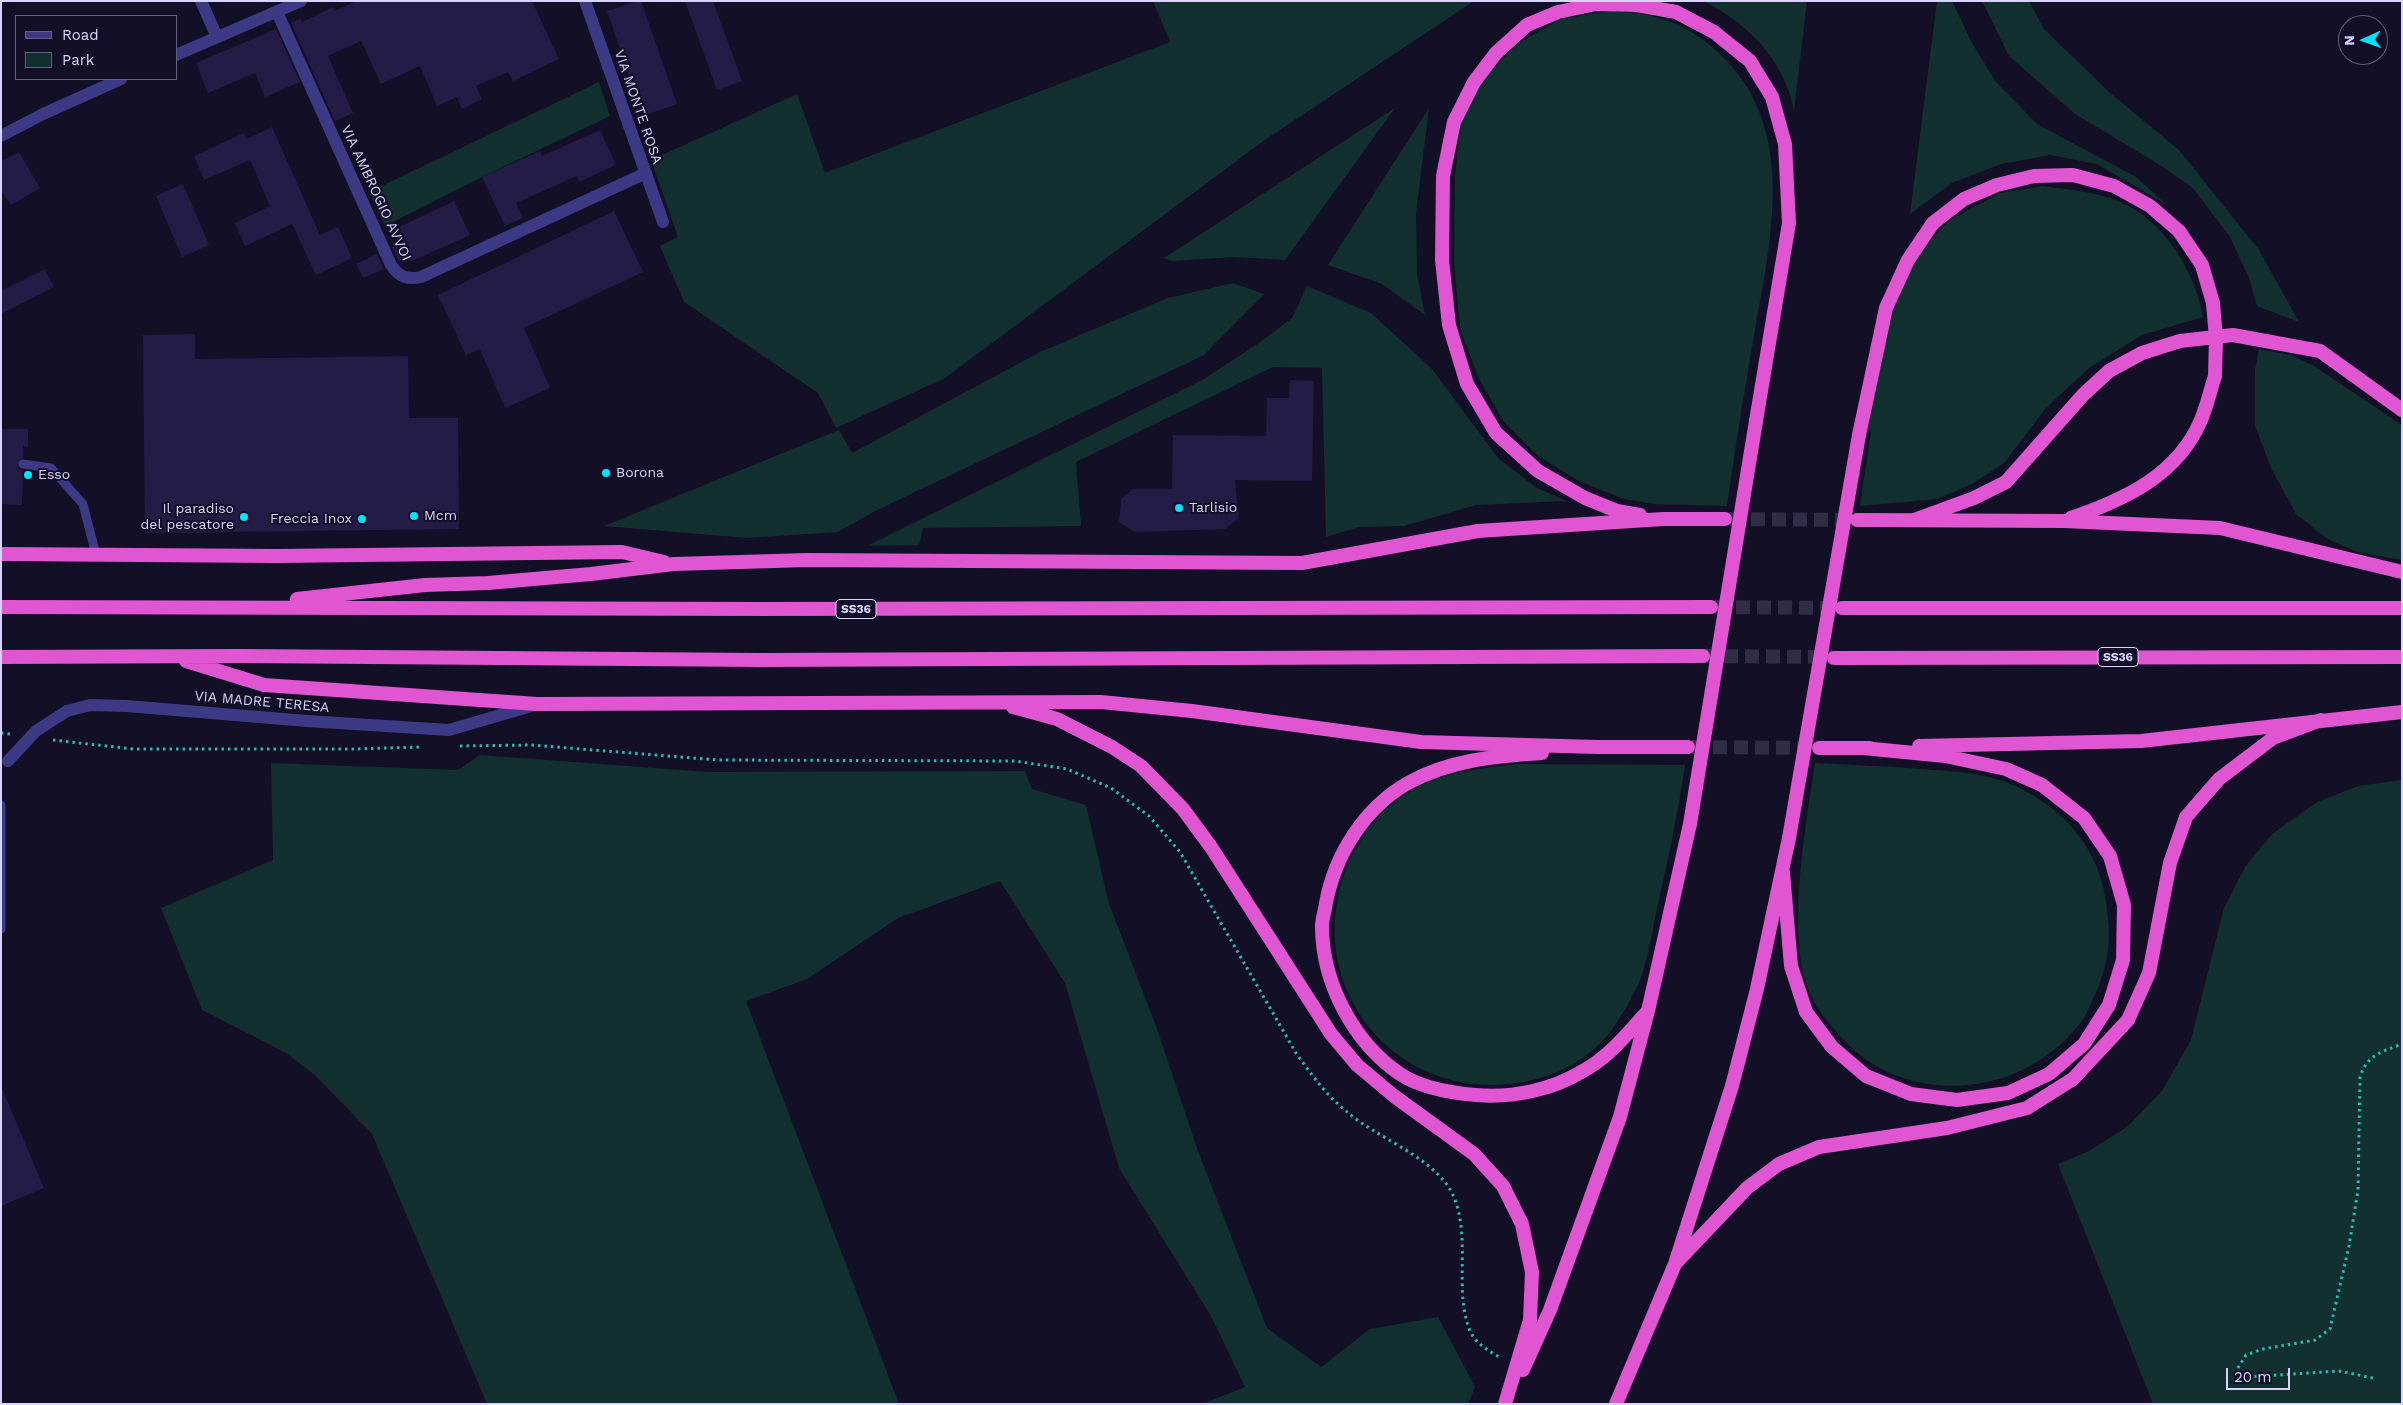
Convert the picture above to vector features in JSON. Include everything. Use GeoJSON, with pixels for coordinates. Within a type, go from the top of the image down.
{"type":"FeatureCollection","features":[{"type":"Feature","properties":{"kind":"highway"},"geometry":{"type":"LineString","coordinates":[[1506,1404],[1550,1310],[1616,1126],[1648,1011],[1690,824],[1789,223],[1785,144],[1772,97],[1750,61],[1714,32],[1676,12],[1637,5],[1596,4],[1558,12],[1527,25],[1496,52],[1474,82],[1454,122],[1443,176],[1442,260],[1449,326],[1467,384],[1496,433],[1538,471],[1584,498],[1617,511],[1663,519]]}},
{"type":"Feature","properties":{"kind":"highway"},"geometry":{"type":"LineString","coordinates":[[1616,1404],[1675,1264],[1732,1086],[1757,989],[1789,838],[1859,435],[1886,308],[1908,260],[1933,223],[1964,199],[1997,185],[2034,176],[2073,175],[2114,186],[2150,206],[2178,231],[2202,265],[2214,304],[2216,338],[2215,376],[2201,421],[2179,455],[2149,483],[2111,504],[2064,521]]}},
{"type":"Feature","properties":{"kind":"highway"},"geometry":{"type":"LineString","coordinates":[[1914,520],[1974,498],[2006,482],[2083,395],[2110,371],[2142,353],[2180,341],[2233,335],[2320,351],[2402,410]]}},
{"type":"Feature","properties":{"kind":"highway"},"geometry":{"type":"LineString","coordinates":[[229,606],[425,585],[582,575],[674,564],[807,560],[1302,563],[1478,531],[1663,519],[1725,519]]}},
{"type":"Feature","properties":{"kind":"highway"},"geometry":{"type":"LineString","coordinates":[[1856,520],[2064,521],[2220,528],[2402,572]]}},
{"type":"Feature","properties":{"kind":"highway"},"geometry":{"type":"LineString","coordinates":[[1,554],[287,556],[622,552],[674,564]]}},
{"type":"Feature","properties":{"kind":"highway","name":"SS36"},"geometry":{"type":"LineString","coordinates":[[1,607],[229,606],[754,609],[1711,607]]}},
{"type":"Feature","properties":{"kind":"highway"},"geometry":{"type":"LineString","coordinates":[[1842,608],[2402,608]]}},
{"type":"Feature","properties":{"kind":"highway"},"geometry":{"type":"LineString","coordinates":[[1,657],[176,658],[238,656],[771,660],[1703,656]]}},
{"type":"Feature","properties":{"kind":"highway","name":"SS36"},"geometry":{"type":"LineString","coordinates":[[1834,658],[2402,657]]}},
{"type":"Feature","properties":{"kind":"highway"},"geometry":{"type":"LineString","coordinates":[[176,658],[264,685],[537,704],[1101,702],[1192,711],[1421,742],[1597,747],[1688,747]]}},
{"type":"Feature","properties":{"kind":"highway"},"geometry":{"type":"LineString","coordinates":[[992,702],[1057,719],[1112,748],[1141,766],[1183,809],[1211,846],[1331,1034],[1357,1065],[1394,1096],[1474,1154],[1503,1186],[1522,1224],[1532,1272],[1530,1320],[1506,1404]]}},
{"type":"Feature","properties":{"kind":"highway"},"geometry":{"type":"LineString","coordinates":[[1819,748],[2003,742],[2141,741],[2402,712]]}},
{"type":"Feature","properties":{"kind":"highway"},"geometry":{"type":"LineString","coordinates":[[1675,1264],[1747,1188],[1779,1164],[1819,1146],[1948,1128],[2028,1108],[2073,1079],[2128,1020],[2149,973],[2170,863],[2186,817],[2219,779],[2273,738],[2321,720]]}},
{"type":"Feature","properties":{"kind":"highway"},"geometry":{"type":"LineString","coordinates":[[1597,747],[1549,753],[1490,756],[1451,766],[1408,783],[1372,812],[1348,843],[1330,883],[1322,925],[1327,969],[1342,1009],[1366,1043],[1400,1074],[1446,1093],[1498,1097],[1542,1090],[1584,1072],[1615,1048],[1648,1011]]}},
{"type":"Feature","properties":{"kind":"highway"},"geometry":{"type":"LineString","coordinates":[[1782,872],[1792,966],[1806,1012],[1832,1048],[1866,1076],[1911,1094],[1957,1100],[2008,1092],[2049,1074],[2084,1044],[2109,1005],[2123,960],[2124,905],[2110,856],[2084,818],[2042,785],[2006,769],[1945,756],[1863,748]]}},
{"type":"Feature","properties":{"kind":"street"},"geometry":{"type":"LineString","coordinates":[[201,1],[217,37]]}},
{"type":"Feature","properties":{"kind":"street"},"geometry":{"type":"LineString","coordinates":[[178,53],[301,1]]}},
{"type":"Feature","properties":{"kind":"street","name":"VIA MONTE ROSA"},"geometry":{"type":"LineString","coordinates":[[585,1],[663,222]]}},
{"type":"Feature","properties":{"kind":"street","name":"VIA AMBROGIO AVVOI"},"geometry":{"type":"LineString","coordinates":[[277,12],[391,265],[397,274],[409,280],[421,277],[646,173]]}},
{"type":"Feature","properties":{"kind":"street"},"geometry":{"type":"LineString","coordinates":[[1,136],[43,114],[119,80]]}},
{"type":"Feature","properties":{"kind":"street","name":"VIA MADRE TERESA"},"geometry":{"type":"LineString","coordinates":[[5,763],[36,731],[67,710],[90,705],[127,706],[307,721],[449,730],[537,704]]}},
{"type":"Feature","properties":{"kind":"lane"},"geometry":{"type":"LineString","coordinates":[[23,464],[51,468],[83,504],[96,555]]}},
{"type":"Feature","properties":{"kind":"lane"},"geometry":{"type":"LineString","coordinates":[[1,805],[1,929]]}},
{"type":"Feature","properties":{"kind":"path"},"geometry":{"type":"LineString","coordinates":[[1,733],[12,734]]}},
{"type":"Feature","properties":{"kind":"path"},"geometry":{"type":"LineString","coordinates":[[50,739],[133,749],[354,749],[432,746]]}},
{"type":"Feature","properties":{"kind":"path"},"geometry":{"type":"LineString","coordinates":[[451,746],[531,745],[718,760],[1015,762],[1067,769],[1112,788],[1149,816],[1180,852],[1296,1053],[1319,1084],[1346,1112],[1432,1169],[1452,1193],[1461,1216],[1465,1308],[1471,1332],[1483,1348],[1503,1360]]}},
{"type":"Feature","properties":{"kind":"path"},"geometry":{"type":"LineString","coordinates":[[2373,1378],[2339,1370],[2247,1377],[2236,1371],[2246,1355],[2263,1349],[2314,1340],[2330,1329],[2349,1246],[2358,1190],[2360,1077],[2363,1068],[2375,1054],[2402,1044]]}},
{"type":"Feature","properties":{"kind":"green space"},"geometry":{"type":"Polygon","coordinates":[[[1153,1],[1474,1],[1266,139],[945,378],[836,428],[818,393],[684,302],[660,246],[678,237],[651,160],[797,94],[825,173],[1170,42],[1153,1]]]}},
{"type":"Feature","properties":{"kind":"green space"},"geometry":{"type":"Polygon","coordinates":[[[1703,1],[1807,1],[1794,111],[1782,76],[1762,46],[1735,20],[1703,1]]]}},
{"type":"Feature","properties":{"kind":"green space"},"geometry":{"type":"Polygon","coordinates":[[[1937,1],[1952,1],[1972,43],[1996,82],[2037,124],[2136,177],[2167,205],[2097,164],[2050,155],[2001,164],[1952,183],[1910,214],[1937,1]]]}},
{"type":"Feature","properties":{"kind":"green space"},"geometry":{"type":"Polygon","coordinates":[[[1982,1],[2029,1],[2044,29],[2109,92],[2179,150],[2259,250],[2299,322],[2257,306],[2249,278],[2230,237],[2193,188],[2160,165],[2075,114],[2009,56],[1982,1]]]}},
{"type":"Feature","properties":{"kind":"green space"},"geometry":{"type":"Polygon","coordinates":[[[1611,11],[1647,15],[1677,24],[1694,33],[1723,57],[1746,86],[1761,118],[1770,151],[1773,187],[1767,259],[1727,506],[1655,504],[1624,499],[1577,480],[1537,455],[1504,422],[1479,379],[1460,329],[1454,261],[1455,174],[1461,124],[1483,79],[1518,43],[1562,19],[1611,11]]]}},
{"type":"Feature","properties":{"kind":"green space"},"geometry":{"type":"Polygon","coordinates":[[[599,82],[610,116],[385,226],[369,192],[599,82]]]}},
{"type":"Feature","properties":{"kind":"green space"},"geometry":{"type":"Polygon","coordinates":[[[1395,108],[1285,260],[1233,257],[1173,261],[1164,258],[1395,108]]]}},
{"type":"Feature","properties":{"kind":"green space"},"geometry":{"type":"Polygon","coordinates":[[[1429,108],[1416,213],[1417,275],[1425,315],[1382,284],[1328,265],[1429,108]]]}},
{"type":"Feature","properties":{"kind":"green space"},"geometry":{"type":"Polygon","coordinates":[[[2043,186],[2085,192],[2115,200],[2140,213],[2154,224],[2166,237],[2186,267],[2199,300],[2203,317],[2142,335],[2089,368],[2046,408],[2004,463],[1972,484],[1937,499],[1860,506],[1871,431],[1866,430],[1878,362],[1893,312],[1908,274],[1922,249],[1950,220],[2000,193],[2043,186]]]}},
{"type":"Feature","properties":{"kind":"green space"},"geometry":{"type":"Polygon","coordinates":[[[1233,283],[1264,294],[1204,355],[875,511],[838,532],[747,538],[604,526],[839,430],[852,453],[1040,352],[1168,298],[1233,283]]]}},
{"type":"Feature","properties":{"kind":"green space"},"geometry":{"type":"Polygon","coordinates":[[[1307,286],[1371,313],[1432,369],[1498,458],[1537,488],[1567,501],[1476,505],[1404,526],[1359,527],[1326,537],[1322,368],[1273,367],[1076,462],[1081,526],[923,528],[919,545],[867,546],[1204,379],[1259,343],[1292,318],[1307,286]]]}},
{"type":"Feature","properties":{"kind":"green space"},"geometry":{"type":"Polygon","coordinates":[[[2259,349],[2291,355],[2314,366],[2402,425],[2402,560],[2357,552],[2326,538],[2296,514],[2272,470],[2255,426],[2255,370],[2259,349]]]}},
{"type":"Feature","properties":{"kind":"green space"},"geometry":{"type":"Polygon","coordinates":[[[480,755],[708,772],[1025,771],[1032,789],[1086,805],[1109,904],[1156,1026],[1199,1154],[1267,1328],[1321,1367],[1370,1329],[1438,1317],[1475,1387],[1468,1404],[1202,1404],[1245,1387],[1211,1316],[1119,1168],[1065,983],[1000,881],[898,918],[807,979],[746,1001],[899,1404],[487,1404],[372,1134],[316,1076],[286,1053],[202,1010],[161,908],[273,860],[271,763],[458,770],[480,755]]]}},
{"type":"Feature","properties":{"kind":"green space"},"geometry":{"type":"Polygon","coordinates":[[[1815,763],[1942,770],[1986,776],[2026,791],[2043,802],[2072,827],[2084,842],[2101,877],[2109,937],[2103,973],[2086,1014],[2057,1048],[2028,1067],[1996,1080],[1962,1086],[1928,1084],[1896,1075],[1865,1059],[1833,1029],[1818,1008],[1804,977],[1798,927],[1800,871],[1815,763]]]}},
{"type":"Feature","properties":{"kind":"green space"},"geometry":{"type":"Polygon","coordinates":[[[1519,764],[1685,765],[1673,837],[1644,969],[1619,1019],[1602,1042],[1568,1067],[1528,1081],[1485,1085],[1445,1078],[1409,1062],[1379,1038],[1355,1007],[1340,971],[1335,931],[1340,888],[1348,864],[1360,841],[1385,811],[1409,792],[1438,779],[1470,770],[1519,764]]]}},
{"type":"Feature","properties":{"kind":"green space"},"geometry":{"type":"Polygon","coordinates":[[[2402,780],[2402,1404],[2153,1404],[2058,1164],[2089,1151],[2127,1127],[2162,1091],[2191,1040],[2224,908],[2245,867],[2272,834],[2317,802],[2358,786],[2402,780]]]}},
{"type":"Feature","properties":{"kind":"building"},"geometry":{"type":"Polygon","coordinates":[[[356,1],[532,1],[559,59],[513,81],[508,72],[476,86],[482,99],[462,109],[457,97],[437,106],[420,66],[381,84],[361,41],[328,56],[353,113],[335,121],[291,23],[301,18],[302,22],[333,7],[335,11],[356,1]]]}},
{"type":"Feature","properties":{"kind":"building"},"geometry":{"type":"Polygon","coordinates":[[[641,1],[677,104],[643,116],[607,11],[641,1]]]}},
{"type":"Feature","properties":{"kind":"building"},"geometry":{"type":"Polygon","coordinates":[[[685,1],[713,1],[742,81],[717,90],[685,1]]]}},
{"type":"Feature","properties":{"kind":"building"},"geometry":{"type":"Polygon","coordinates":[[[276,29],[300,82],[265,97],[255,73],[208,93],[196,63],[276,29]]]}},
{"type":"Feature","properties":{"kind":"building"},"geometry":{"type":"Polygon","coordinates":[[[272,127],[320,235],[338,227],[352,258],[316,275],[292,224],[245,246],[235,223],[270,206],[250,160],[204,180],[194,156],[244,133],[247,139],[272,127]]]}},
{"type":"Feature","properties":{"kind":"building"},"geometry":{"type":"Polygon","coordinates":[[[600,130],[616,165],[579,182],[577,176],[516,203],[523,218],[505,226],[482,177],[540,151],[542,156],[600,130]]]}},
{"type":"Feature","properties":{"kind":"building"},"geometry":{"type":"Polygon","coordinates":[[[19,152],[40,188],[11,205],[1,191],[1,161],[19,152]]]}},
{"type":"Feature","properties":{"kind":"building"},"geometry":{"type":"Polygon","coordinates":[[[183,184],[209,245],[182,257],[156,196],[183,184]]]}},
{"type":"Feature","properties":{"kind":"building"},"geometry":{"type":"Polygon","coordinates":[[[454,201],[470,235],[410,262],[408,257],[399,262],[392,247],[401,243],[395,229],[454,201]]]}},
{"type":"Feature","properties":{"kind":"building"},"geometry":{"type":"Polygon","coordinates":[[[614,211],[643,272],[524,328],[550,388],[505,408],[480,349],[466,355],[438,295],[614,211]]]}},
{"type":"Feature","properties":{"kind":"building"},"geometry":{"type":"Polygon","coordinates":[[[377,254],[384,269],[363,278],[356,264],[377,254]]]}},
{"type":"Feature","properties":{"kind":"building"},"geometry":{"type":"Polygon","coordinates":[[[45,269],[54,287],[1,314],[1,291],[45,269]]]}},
{"type":"Feature","properties":{"kind":"building"},"geometry":{"type":"Polygon","coordinates":[[[195,334],[195,359],[408,356],[409,418],[458,418],[459,529],[145,533],[143,335],[195,334]]]}},
{"type":"Feature","properties":{"kind":"building"},"geometry":{"type":"Polygon","coordinates":[[[1290,380],[1314,381],[1312,481],[1235,480],[1239,518],[1225,529],[1135,532],[1119,522],[1121,499],[1133,489],[1172,489],[1173,435],[1266,436],[1267,398],[1289,398],[1290,380]]]}},
{"type":"Feature","properties":{"kind":"building"},"geometry":{"type":"Polygon","coordinates":[[[1,429],[28,429],[28,447],[23,446],[23,458],[17,464],[19,469],[23,470],[22,505],[1,504],[1,429]]]}},
{"type":"Feature","properties":{"kind":"building"},"geometry":{"type":"Polygon","coordinates":[[[1,1086],[44,1188],[1,1206],[1,1086]]]}},
{"type":"Feature","properties":{"kind":"tunnel"},"geometry":{"type":"LineString","coordinates":[[1730,519],[1856,520]]}},
{"type":"Feature","properties":{"kind":"tunnel"},"geometry":{"type":"LineString","coordinates":[[1715,607],[1841,608]]}},
{"type":"Feature","properties":{"kind":"tunnel"},"geometry":{"type":"LineString","coordinates":[[1703,656],[1832,657]]}},
{"type":"Feature","properties":{"kind":"tunnel"},"geometry":{"type":"LineString","coordinates":[[1692,747],[1815,748]]}},
{"type":"Feature","properties":{"kind":"place","name":"Borona"},"geometry":{"type":"Point","coordinates":[606,473]}},
{"type":"Feature","properties":{"kind":"place","name":"Esso"},"geometry":{"type":"Point","coordinates":[28,475]}},
{"type":"Feature","properties":{"kind":"place","name":"Tarlisio"},"geometry":{"type":"Point","coordinates":[1179,508]}},
{"type":"Feature","properties":{"kind":"place","name":"Mcm"},"geometry":{"type":"Point","coordinates":[414,516]}},
{"type":"Feature","properties":{"kind":"place","name":"Il paradiso del pescatore"},"geometry":{"type":"Point","coordinates":[244,517]}},
{"type":"Feature","properties":{"kind":"place","name":"Freccia Inox"},"geometry":{"type":"Point","coordinates":[362,519]}}]}
